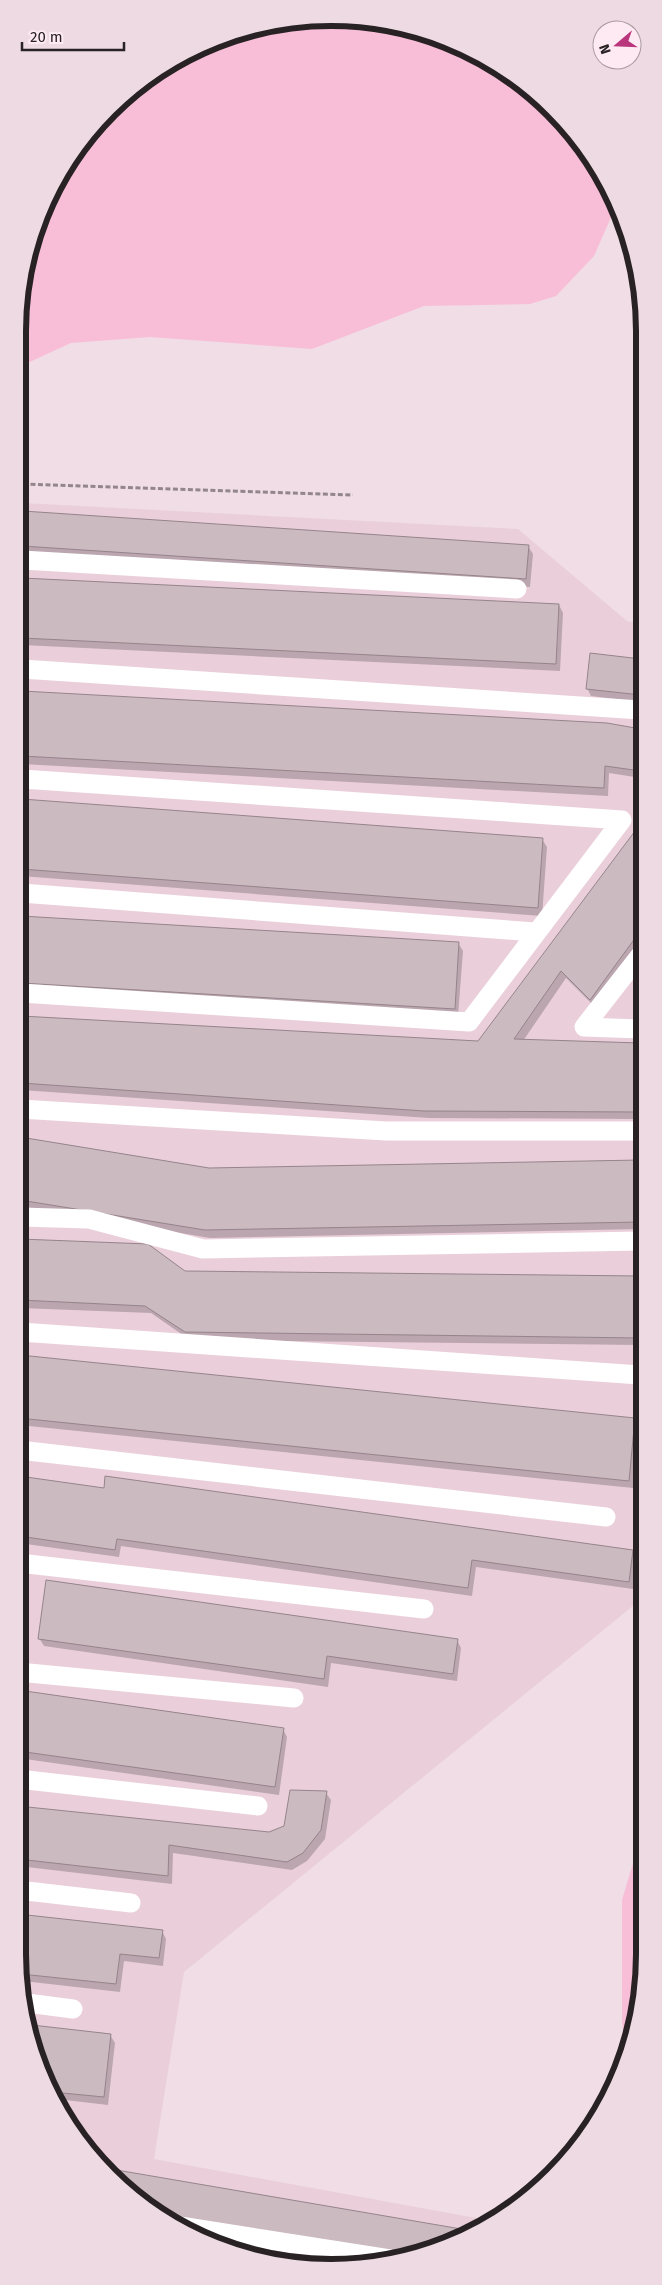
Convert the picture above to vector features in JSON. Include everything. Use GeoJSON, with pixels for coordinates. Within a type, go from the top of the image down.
{"type":"FeatureCollection","features":[{"type":"Feature","properties":{"kind":"lane"},"geometry":{"type":"LineString","coordinates":[[26,560],[516,590]]}},
{"type":"Feature","properties":{"kind":"lane"},"geometry":{"type":"LineString","coordinates":[[26,669],[636,710]]}},
{"type":"Feature","properties":{"kind":"lane"},"geometry":{"type":"LineString","coordinates":[[26,779],[622,820],[535,932],[469,1022],[26,993]]}},
{"type":"Feature","properties":{"kind":"lane"},"geometry":{"type":"LineString","coordinates":[[26,893],[535,932]]}},
{"type":"Feature","properties":{"kind":"lane"},"geometry":{"type":"LineString","coordinates":[[636,960],[584,1027],[636,1028]]}},
{"type":"Feature","properties":{"kind":"lane"},"geometry":{"type":"LineString","coordinates":[[26,1109],[386,1131],[636,1131]]}},
{"type":"Feature","properties":{"kind":"lane"},"geometry":{"type":"LineString","coordinates":[[26,1217],[89,1220],[204,1249],[636,1241]]}},
{"type":"Feature","properties":{"kind":"lane"},"geometry":{"type":"LineString","coordinates":[[26,1332],[636,1375]]}},
{"type":"Feature","properties":{"kind":"lane"},"geometry":{"type":"LineString","coordinates":[[26,1451],[606,1517]]}},
{"type":"Feature","properties":{"kind":"lane"},"geometry":{"type":"LineString","coordinates":[[26,1564],[424,1609]]}},
{"type":"Feature","properties":{"kind":"lane"},"geometry":{"type":"LineString","coordinates":[[26,1673],[294,1698]]}},
{"type":"Feature","properties":{"kind":"lane"},"geometry":{"type":"LineString","coordinates":[[26,1780],[258,1806]]}},
{"type":"Feature","properties":{"kind":"lane"},"geometry":{"type":"LineString","coordinates":[[26,1891],[131,1903]]}},
{"type":"Feature","properties":{"kind":"lane"},"geometry":{"type":"LineString","coordinates":[[30,2003],[73,2009]]}},
{"type":"Feature","properties":{"kind":"lane"},"geometry":{"type":"LineString","coordinates":[[200,2229],[371,2256]]}},
{"type":"Feature","properties":{"kind":"path"},"geometry":{"type":"LineString","coordinates":[[26,484],[354,495]]}},
{"type":"Feature","properties":{"kind":"shaded area"},"geometry":{"type":"Polygon","coordinates":[[[331,26],[390,32],[448,49],[483,67],[517,89],[560,130],[573,145],[595,179],[613,213],[594,256],[556,296],[530,304],[424,306],[312,349],[150,337],[71,343],[26,364],[27,311],[32,272],[49,214],[67,179],[89,145],[102,130],[145,89],[179,67],[214,49],[272,32],[331,26]]]}},
{"type":"Feature","properties":{"kind":"shaded area"},"geometry":{"type":"Polygon","coordinates":[[[26,503],[518,529],[627,621],[636,623],[636,1603],[184,1972],[154,2159],[481,2219],[448,2236],[429,2243],[390,2253],[351,2258],[311,2258],[272,2253],[214,2236],[179,2218],[145,2196],[102,2155],[89,2140],[67,2106],[49,2071],[42,2052],[32,2013],[26,1954],[26,503]]]}},
{"type":"Feature","properties":{"kind":"shaded area"},"geometry":{"type":"Polygon","coordinates":[[[636,1853],[635,1974],[630,2013],[624,2038],[622,2020],[622,1900],[636,1853]]]}},
{"type":"Feature","properties":{"kind":"building"},"geometry":{"type":"Polygon","coordinates":[[[26,511],[529,545],[526,579],[26,546],[26,511]]]}},
{"type":"Feature","properties":{"kind":"building"},"geometry":{"type":"Polygon","coordinates":[[[26,578],[559,604],[556,664],[26,638],[26,578]]]}},
{"type":"Feature","properties":{"kind":"building"},"geometry":{"type":"Polygon","coordinates":[[[590,653],[636,658],[636,694],[586,689],[590,653]]]}},
{"type":"Feature","properties":{"kind":"building"},"geometry":{"type":"Polygon","coordinates":[[[26,691],[607,723],[636,728],[636,770],[605,766],[604,788],[26,756],[26,691]]]}},
{"type":"Feature","properties":{"kind":"building"},"geometry":{"type":"Polygon","coordinates":[[[26,799],[543,838],[538,908],[26,869],[26,799]]]}},
{"type":"Feature","properties":{"kind":"building"},"geometry":{"type":"Polygon","coordinates":[[[636,830],[636,937],[590,1000],[561,971],[514,1039],[636,1043],[636,1112],[424,1111],[26,1083],[26,1016],[478,1041],[636,830]]]}},
{"type":"Feature","properties":{"kind":"building"},"geometry":{"type":"Polygon","coordinates":[[[26,916],[459,942],[455,1009],[26,983],[26,916]]]}},
{"type":"Feature","properties":{"kind":"building"},"geometry":{"type":"Polygon","coordinates":[[[26,1138],[209,1168],[636,1160],[636,1222],[205,1230],[26,1201],[26,1138]]]}},
{"type":"Feature","properties":{"kind":"building"},"geometry":{"type":"Polygon","coordinates":[[[26,1239],[148,1244],[185,1271],[636,1276],[636,1338],[185,1332],[145,1306],[26,1300],[26,1239]]]}},
{"type":"Feature","properties":{"kind":"building"},"geometry":{"type":"Polygon","coordinates":[[[26,1356],[635,1418],[629,1481],[26,1419],[26,1356]]]}},
{"type":"Feature","properties":{"kind":"building"},"geometry":{"type":"Polygon","coordinates":[[[105,1476],[633,1550],[629,1582],[472,1560],[468,1588],[117,1539],[115,1550],[26,1537],[26,1477],[104,1488],[105,1476]]]}},
{"type":"Feature","properties":{"kind":"building"},"geometry":{"type":"Polygon","coordinates":[[[46,1580],[458,1639],[453,1674],[327,1656],[324,1679],[38,1639],[46,1580]]]}},
{"type":"Feature","properties":{"kind":"building"},"geometry":{"type":"Polygon","coordinates":[[[26,1691],[284,1728],[275,1787],[26,1752],[26,1691]]]}},
{"type":"Feature","properties":{"kind":"building"},"geometry":{"type":"Polygon","coordinates":[[[290,1790],[327,1791],[321,1830],[303,1853],[287,1862],[169,1845],[168,1876],[26,1860],[26,1807],[269,1832],[284,1826],[290,1790]]]}},
{"type":"Feature","properties":{"kind":"building"},"geometry":{"type":"Polygon","coordinates":[[[26,1915],[163,1930],[159,1958],[120,1954],[116,1984],[27,1975],[26,1915]]]}},
{"type":"Feature","properties":{"kind":"building"},"geometry":{"type":"Polygon","coordinates":[[[35,2025],[111,2034],[104,2097],[60,2093],[49,2071],[35,2025]]]}},
{"type":"Feature","properties":{"kind":"building"},"geometry":{"type":"Polygon","coordinates":[[[117,2170],[462,2229],[429,2243],[389,2253],[177,2217],[145,2196],[117,2170]]]}}]}
